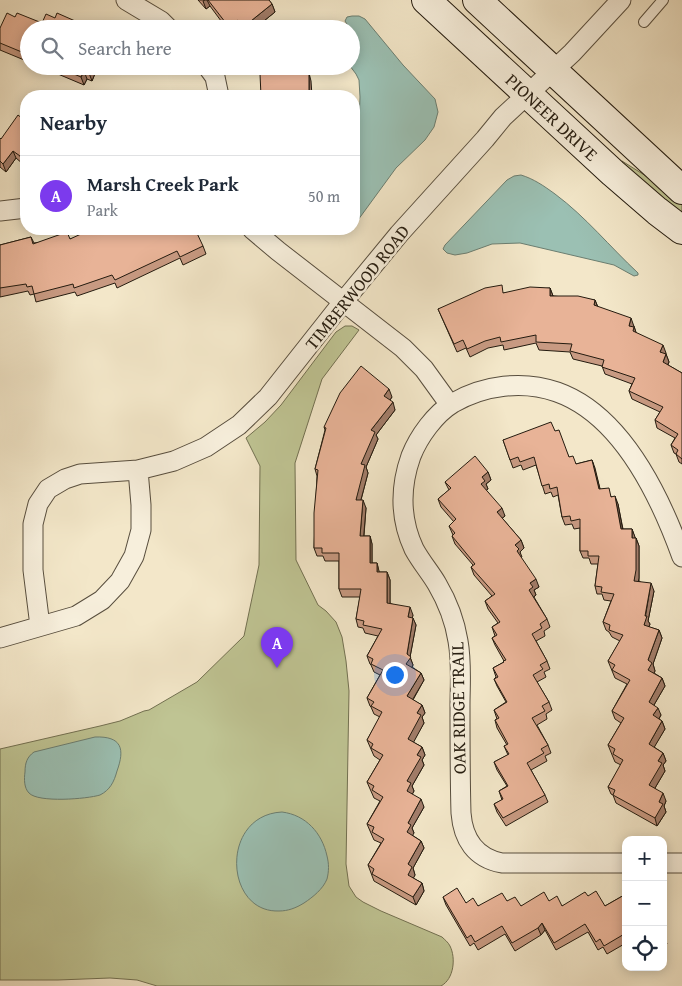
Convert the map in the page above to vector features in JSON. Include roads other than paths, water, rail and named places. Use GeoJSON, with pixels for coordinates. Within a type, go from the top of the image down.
{"type":"FeatureCollection","features":[{"type":"Feature","properties":{"kind":"street"},"geometry":{"type":"LineString","coordinates":[[126,0],[158,20]]}},
{"type":"Feature","properties":{"kind":"street","name":"PIONEER DRIVE"},"geometry":{"type":"LineString","coordinates":[[426,0],[630,188],[656,211],[682,230]]}},
{"type":"Feature","properties":{"kind":"street","name":"PIONEER DRIVE"},"geometry":{"type":"LineString","coordinates":[[477,0],[682,190]]}},
{"type":"Feature","properties":{"kind":"street","name":"TIMBERWOOD ROAD"},"geometry":{"type":"LineString","coordinates":[[40,626],[33,570],[33,524],[38,504],[48,489],[65,479],[80,474],[138,470],[174,461],[206,447],[240,425],[268,397],[400,234],[503,117],[572,53],[621,0]]}},
{"type":"Feature","properties":{"kind":"street"},"geometry":{"type":"LineString","coordinates":[[214,75],[218,90]]}},
{"type":"Feature","properties":{"kind":"street"},"geometry":{"type":"LineString","coordinates":[[0,211],[20,209]]}},
{"type":"Feature","properties":{"kind":"street"},"geometry":{"type":"LineString","coordinates":[[259,235],[412,356],[424,369],[450,405]]}},
{"type":"Feature","properties":{"kind":"street","name":"OAK RIDGE TRAIL"},"geometry":{"type":"LineString","coordinates":[[622,863],[502,863],[490,860],[479,854],[466,837],[461,813],[458,638],[444,597],[417,554],[410,538],[404,518],[402,502],[404,479],[416,445],[428,428],[450,405],[467,396],[501,387],[520,386],[555,392],[574,399],[588,408],[616,434],[641,470],[658,500],[682,557]]}},
{"type":"Feature","properties":{"kind":"street"},"geometry":{"type":"LineString","coordinates":[[0,638],[76,616],[102,600],[120,580],[134,556],[141,530],[142,505],[138,470]]}},
{"type":"Feature","properties":{"kind":"street"},"geometry":{"type":"LineString","coordinates":[[667,863],[682,863]]}},
{"type":"Feature","properties":{"kind":"lane"},"geometry":{"type":"LineString","coordinates":[[644,22],[663,0]]}},
{"type":"Feature","properties":{"kind":"water"},"geometry":{"type":"Polygon","coordinates":[[[359,16],[365,19],[403,65],[435,99],[438,112],[434,127],[425,140],[396,168],[360,217],[360,90],[356,75],[360,75],[360,20],[346,20],[347,17],[359,16]]]}},
{"type":"Feature","properties":{"kind":"water"},"geometry":{"type":"Polygon","coordinates":[[[521,175],[539,183],[577,212],[638,275],[634,276],[614,265],[520,243],[492,244],[467,253],[455,255],[447,253],[443,249],[507,180],[521,175]]]}},
{"type":"Feature","properties":{"kind":"water"},"geometry":{"type":"Polygon","coordinates":[[[95,737],[111,739],[119,745],[121,750],[116,775],[106,791],[100,795],[74,799],[52,799],[34,796],[27,791],[25,786],[26,763],[34,752],[95,737]]]}},
{"type":"Feature","properties":{"kind":"water"},"geometry":{"type":"Polygon","coordinates":[[[282,812],[298,817],[312,826],[325,848],[328,859],[328,876],[320,889],[304,903],[295,908],[279,911],[261,907],[248,897],[239,881],[237,863],[239,845],[248,829],[262,817],[282,812]]]}},
{"type":"Feature","properties":{"kind":"place","name":"Marsh Creek Park"},"geometry":{"type":"Point","coordinates":[277,668]}}]}
